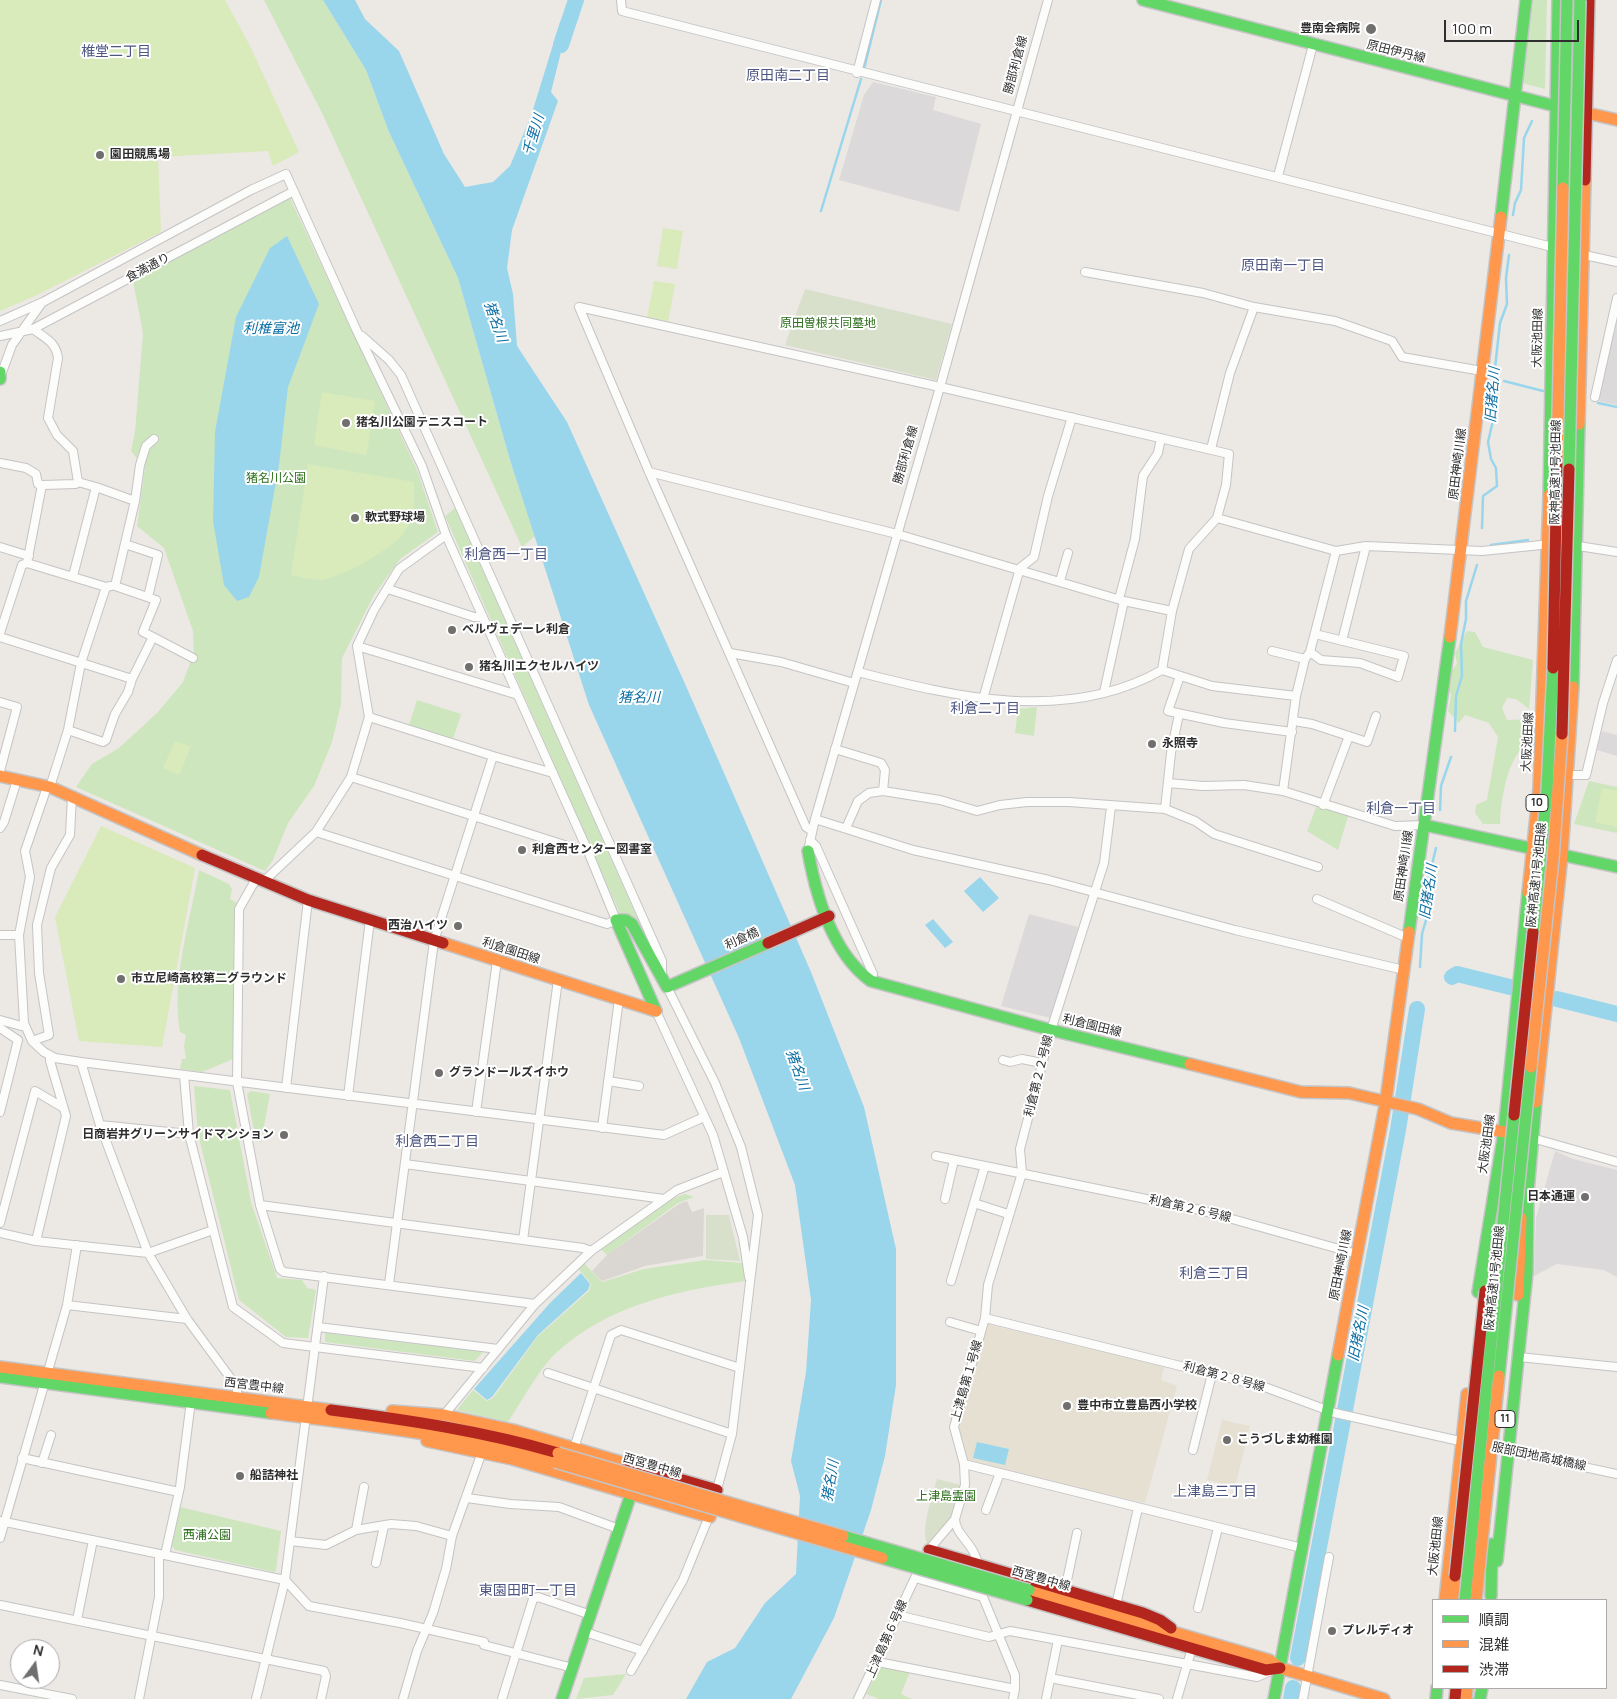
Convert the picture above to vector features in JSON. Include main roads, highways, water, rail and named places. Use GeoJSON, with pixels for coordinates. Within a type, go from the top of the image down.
{"type":"FeatureCollection","features":[{"type":"Feature","properties":{"kind":"main road","name":"原田伊丹線"},"geometry":{"type":"LineString","coordinates":[[1143,0],[1514,96],[1617,120]]}},
{"type":"Feature","properties":{"kind":"main road","name":"原田神崎川線"},"geometry":{"type":"LineString","coordinates":[[1274,1699],[1302,1548],[1331,1411],[1357,1254],[1390,1102],[1408,938],[1462,549],[1526,0]]}},
{"type":"Feature","properties":{"kind":"main road","name":"大阪池田線"},"geometry":{"type":"LineString","coordinates":[[1445,1599],[1481,1266],[1504,1132],[1533,848],[1542,732],[1548,544],[1558,0]]}},
{"type":"Feature","properties":{"kind":"main road","name":"阪神高速11号池田線"},"geometry":{"type":"LineString","coordinates":[[1465,1599],[1547,790],[1552,724],[1567,0]]}},
{"type":"Feature","properties":{"kind":"main road","name":"阪神高速11号池田線"},"geometry":{"type":"LineString","coordinates":[[1476,1599],[1553,859],[1563,724],[1580,0]]}},
{"type":"Feature","properties":{"kind":"main road","name":"10"},"geometry":{"type":"LineString","coordinates":[[1491,1598],[1500,1544],[1527,1273],[1528,1191],[1532,1138],[1570,775],[1578,545],[1589,0]]}},
{"type":"Feature","properties":{"kind":"main road"},"geometry":{"type":"LineString","coordinates":[[0,374],[0,379]]}},
{"type":"Feature","properties":{"kind":"main road","name":"利倉園田線"},"geometry":{"type":"LineString","coordinates":[[0,776],[48,787],[72,796],[260,881],[308,900],[656,1011]]}},
{"type":"Feature","properties":{"kind":"main road"},"geometry":{"type":"LineString","coordinates":[[1424,825],[1617,867]]}},
{"type":"Feature","properties":{"kind":"main road","name":"勝部利倉線"},"geometry":{"type":"LineString","coordinates":[[809,845],[812,878],[824,918]]}},
{"type":"Feature","properties":{"kind":"main road","name":"利倉園田線"},"geometry":{"type":"LineString","coordinates":[[824,918],[850,962],[859,973],[871,981],[1051,1030],[1301,1092],[1349,1093],[1409,1106],[1451,1123],[1532,1138]]}},
{"type":"Feature","properties":{"kind":"main road","name":"利倉橋"},"geometry":{"type":"LineString","coordinates":[[656,1011],[616,920],[626,920],[632,924],[662,975],[667,988],[824,918]]}},
{"type":"Feature","properties":{"kind":"main road","name":"11"},"geometry":{"type":"LineString","coordinates":[[1453,1599],[1485,1291],[1513,1121]]}},
{"type":"Feature","properties":{"kind":"main road","name":"11"},"geometry":{"type":"LineString","coordinates":[[1491,1598],[1492,1544],[1518,1295],[1521,1237],[1521,1161]]}},
{"type":"Feature","properties":{"kind":"main road","name":"西宮豊中線"},"geometry":{"type":"LineString","coordinates":[[0,1367],[46,1378],[191,1401],[307,1412],[348,1411],[471,1430],[1028,1595],[1266,1670],[1280,1668]]}},
{"type":"Feature","properties":{"kind":"main road","name":"西宮豊中線"},"geometry":{"type":"LineString","coordinates":[[0,1377],[46,1378],[237,1398],[376,1427],[467,1440],[557,1457]]}},
{"type":"Feature","properties":{"kind":"main road"},"geometry":{"type":"LineString","coordinates":[[348,1411],[417,1412],[444,1415],[513,1430],[717,1490]]}},
{"type":"Feature","properties":{"kind":"main road"},"geometry":{"type":"LineString","coordinates":[[376,1427],[394,1436],[482,1452],[710,1517]]}},
{"type":"Feature","properties":{"kind":"main road"},"geometry":{"type":"LineString","coordinates":[[560,1697],[573,1668],[640,1468]]}},
{"type":"Feature","properties":{"kind":"main road"},"geometry":{"type":"LineString","coordinates":[[929,1550],[1160,1620],[1178,1633]]}},
{"type":"Feature","properties":{"kind":"main road","name":"西宮豊中線"},"geometry":{"type":"LineString","coordinates":[[1028,1595],[1178,1633],[1269,1660],[1280,1668],[1307,1677],[1384,1699]]}},
{"type":"Feature","properties":{"kind":"water","name":"猪名川"},"geometry":{"type":"Polygon","coordinates":[[[323,0],[355,0],[365,19],[399,51],[444,154],[465,187],[493,182],[510,166],[531,116],[560,22],[574,0],[551,92],[558,101],[512,230],[507,268],[513,294],[517,346],[567,422],[686,686],[811,972],[864,1107],[896,1249],[896,1385],[885,1456],[871,1510],[834,1618],[791,1699],[686,1699],[707,1662],[735,1648],[765,1603],[796,1574],[800,1496],[791,1461],[806,1372],[811,1300],[795,1185],[739,1038],[589,705],[510,460],[458,278],[389,132],[366,70],[323,0]]]}},
{"type":"Feature","properties":{"kind":"water","name":"利椎富池"},"geometry":{"type":"Polygon","coordinates":[[[287,236],[319,304],[288,387],[279,465],[259,577],[249,597],[237,601],[224,585],[213,521],[215,432],[236,317],[270,248],[287,236]]]}},
{"type":"Feature","properties":{"kind":"water"},"geometry":{"type":"Polygon","coordinates":[[[980,877],[999,898],[983,912],[964,891],[980,877]]]}},
{"type":"Feature","properties":{"kind":"water"},"geometry":{"type":"Polygon","coordinates":[[[933,919],[953,942],[945,948],[925,925],[933,919]]]}},
{"type":"Feature","properties":{"kind":"water"},"geometry":{"type":"Polygon","coordinates":[[[581,1273],[590,1284],[588,1290],[538,1335],[492,1397],[487,1400],[474,1389],[550,1303],[581,1273]]]}},
{"type":"Feature","properties":{"kind":"water"},"geometry":{"type":"Polygon","coordinates":[[[977,1442],[1009,1449],[1005,1465],[973,1458],[977,1442]]]}},
{"type":"Feature","properties":{"kind":"waterway","name":"千里川"},"geometry":{"type":"LineString","coordinates":[[561,45],[576,0]]}},
{"type":"Feature","properties":{"kind":"waterway"},"geometry":{"type":"LineString","coordinates":[[864,69],[881,0]]}},
{"type":"Feature","properties":{"kind":"waterway"},"geometry":{"type":"LineString","coordinates":[[821,211],[861,79]]}},
{"type":"Feature","properties":{"kind":"waterway","name":"旧猪名川"},"geometry":{"type":"LineString","coordinates":[[1513,215],[1515,203],[1521,190],[1524,138],[1532,121]]}},
{"type":"Feature","properties":{"kind":"waterway","name":"旧猪名川"},"geometry":{"type":"LineString","coordinates":[[1482,528],[1483,496],[1497,486],[1496,468],[1491,459],[1488,442],[1495,412],[1494,377],[1500,323],[1507,304],[1506,278],[1509,255]]}},
{"type":"Feature","properties":{"kind":"waterway"},"geometry":{"type":"LineString","coordinates":[[1504,381],[1543,391]]}},
{"type":"Feature","properties":{"kind":"waterway"},"geometry":{"type":"LineString","coordinates":[[1598,403],[1617,407]]}},
{"type":"Feature","properties":{"kind":"waterway"},"geometry":{"type":"LineString","coordinates":[[1491,545],[1528,540]]}},
{"type":"Feature","properties":{"kind":"waterway","name":"旧猪名川"},"geometry":{"type":"LineString","coordinates":[[1455,731],[1456,696],[1462,676],[1461,644],[1466,619],[1466,601],[1477,565]]}},
{"type":"Feature","properties":{"kind":"waterway","name":"旧猪名川"},"geometry":{"type":"LineString","coordinates":[[1440,810],[1441,786],[1451,757]]}},
{"type":"Feature","properties":{"kind":"waterway","name":"旧猪名川"},"geometry":{"type":"LineString","coordinates":[[1420,967],[1422,934],[1428,913],[1428,881],[1436,848]]}},
{"type":"Feature","properties":{"kind":"waterway"},"geometry":{"type":"LineString","coordinates":[[1452,977],[1457,974],[1510,987]]}},
{"type":"Feature","properties":{"kind":"waterway"},"geometry":{"type":"LineString","coordinates":[[1557,999],[1617,1014]]}},
{"type":"Feature","properties":{"kind":"waterway","name":"旧猪名川"},"geometry":{"type":"LineString","coordinates":[[1298,1658],[1398,1130],[1417,1009]]}},
{"type":"Feature","properties":{"kind":"waterway","name":"旧猪名川"},"geometry":{"type":"LineString","coordinates":[[1291,1699],[1293,1688]]}},
{"type":"Feature","properties":{"kind":"place","name":"豊南会病院"},"geometry":{"type":"Point","coordinates":[1371,29]}},
{"type":"Feature","properties":{"kind":"place","name":"園田競馬場"},"geometry":{"type":"Point","coordinates":[100,155]}},
{"type":"Feature","properties":{"kind":"place","name":"猪名川公園テニスコート"},"geometry":{"type":"Point","coordinates":[346,423]}},
{"type":"Feature","properties":{"kind":"place","name":"軟式野球場"},"geometry":{"type":"Point","coordinates":[355,518]}},
{"type":"Feature","properties":{"kind":"place","name":"ベルヴェデーレ利倉"},"geometry":{"type":"Point","coordinates":[452,630]}},
{"type":"Feature","properties":{"kind":"place","name":"猪名川エクセルハイツ"},"geometry":{"type":"Point","coordinates":[469,667]}},
{"type":"Feature","properties":{"kind":"place","name":"永照寺"},"geometry":{"type":"Point","coordinates":[1152,744]}},
{"type":"Feature","properties":{"kind":"place","name":"利倉西センター図書室"},"geometry":{"type":"Point","coordinates":[522,850]}},
{"type":"Feature","properties":{"kind":"place","name":"西治ハイツ"},"geometry":{"type":"Point","coordinates":[458,926]}},
{"type":"Feature","properties":{"kind":"place","name":"市立尼崎高校第二グラウンド"},"geometry":{"type":"Point","coordinates":[121,979]}},
{"type":"Feature","properties":{"kind":"place","name":"グランドールズイホウ"},"geometry":{"type":"Point","coordinates":[439,1073]}},
{"type":"Feature","properties":{"kind":"place","name":"日商岩井グリーンサイドマンション"},"geometry":{"type":"Point","coordinates":[284,1135]}},
{"type":"Feature","properties":{"kind":"place","name":"日本通運"},"geometry":{"type":"Point","coordinates":[1585,1197]}},
{"type":"Feature","properties":{"kind":"place","name":"豊中市立豊島西小学校"},"geometry":{"type":"Point","coordinates":[1067,1406]}},
{"type":"Feature","properties":{"kind":"place","name":"こうづしま幼稚園"},"geometry":{"type":"Point","coordinates":[1227,1440]}},
{"type":"Feature","properties":{"kind":"place","name":"船詰神社"},"geometry":{"type":"Point","coordinates":[240,1476]}},
{"type":"Feature","properties":{"kind":"place","name":"プレルディオ"},"geometry":{"type":"Point","coordinates":[1332,1631]}},
{"type":"Feature","properties":{"kind":"district","name":"椎堂二丁目"},"geometry":{"type":"Point","coordinates":[116,52]}},
{"type":"Feature","properties":{"kind":"district","name":"原田南二丁目"},"geometry":{"type":"Point","coordinates":[788,76]}},
{"type":"Feature","properties":{"kind":"district","name":"原田南一丁目"},"geometry":{"type":"Point","coordinates":[1283,266]}},
{"type":"Feature","properties":{"kind":"district","name":"利倉西一丁目"},"geometry":{"type":"Point","coordinates":[506,555]}},
{"type":"Feature","properties":{"kind":"district","name":"利倉二丁目"},"geometry":{"type":"Point","coordinates":[985,709]}},
{"type":"Feature","properties":{"kind":"district","name":"利倉一丁目"},"geometry":{"type":"Point","coordinates":[1401,809]}},
{"type":"Feature","properties":{"kind":"district","name":"利倉西二丁目"},"geometry":{"type":"Point","coordinates":[437,1142]}},
{"type":"Feature","properties":{"kind":"district","name":"利倉三丁目"},"geometry":{"type":"Point","coordinates":[1214,1274]}},
{"type":"Feature","properties":{"kind":"district","name":"上津島三丁目"},"geometry":{"type":"Point","coordinates":[1215,1492]}},
{"type":"Feature","properties":{"kind":"district","name":"東園田町一丁目"},"geometry":{"type":"Point","coordinates":[528,1591]}},
{"type":"Feature","properties":{"kind":"park label","name":"原田曽根共同墓地"},"geometry":{"type":"Point","coordinates":[828,324]}},
{"type":"Feature","properties":{"kind":"park label","name":"猪名川公園"},"geometry":{"type":"Point","coordinates":[276,479]}},
{"type":"Feature","properties":{"kind":"park label","name":"上津島霊園"},"geometry":{"type":"Point","coordinates":[946,1497]}},
{"type":"Feature","properties":{"kind":"park label","name":"西浦公園"},"geometry":{"type":"Point","coordinates":[207,1536]}}]}
